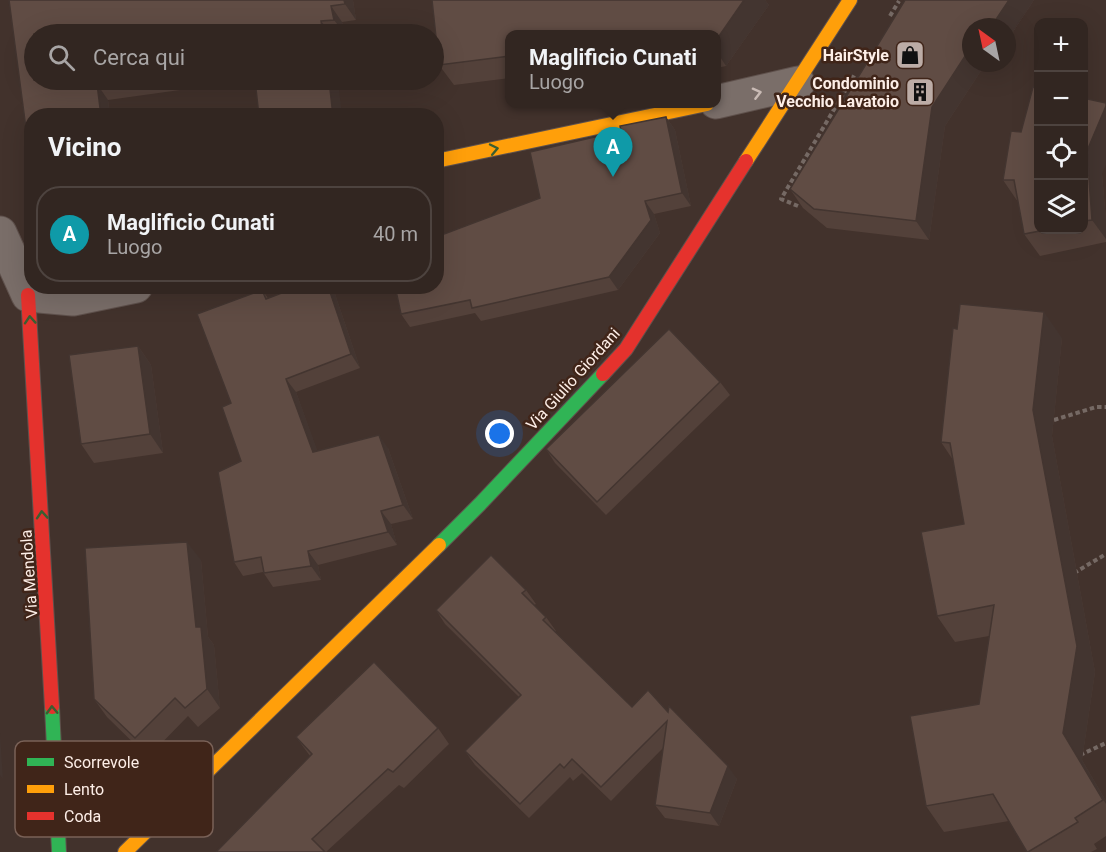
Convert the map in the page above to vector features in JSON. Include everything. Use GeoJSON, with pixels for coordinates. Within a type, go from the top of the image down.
{"type":"FeatureCollection","features":[{"type":"Feature","properties":{"kind":"street","name":"Via Giulio Giordani"},"geometry":{"type":"LineString","coordinates":[[213,766],[480,504],[626,349],[850,0]]}},
{"type":"Feature","properties":{"kind":"street"},"geometry":{"type":"LineString","coordinates":[[721,101],[798,83]]}},
{"type":"Feature","properties":{"kind":"street"},"geometry":{"type":"LineString","coordinates":[[444,159],[688,108]]}},
{"type":"Feature","properties":{"kind":"street"},"geometry":{"type":"LineString","coordinates":[[0,233],[24,286]]}},
{"type":"Feature","properties":{"kind":"street"},"geometry":{"type":"LineString","coordinates":[[28,295],[73,299],[97,294]]}},
{"type":"Feature","properties":{"kind":"street","name":"Via Mendola"},"geometry":{"type":"LineString","coordinates":[[28,295],[53,741]]}},
{"type":"Feature","properties":{"kind":"street","name":"Via Mendola"},"geometry":{"type":"LineString","coordinates":[[57,837],[58,852]]}},
{"type":"Feature","properties":{"kind":"street","name":"Via Giulio Giordani"},"geometry":{"type":"LineString","coordinates":[[125,852],[140,837]]}},
{"type":"Feature","properties":{"kind":"path"},"geometry":{"type":"LineString","coordinates":[[897,0],[908,7]]}},
{"type":"Feature","properties":{"kind":"path"},"geometry":{"type":"LineString","coordinates":[[798,206],[781,199],[832,110],[842,115]]}},
{"type":"Feature","properties":{"kind":"path"},"geometry":{"type":"LineString","coordinates":[[1054,420],[1096,406],[1106,407]]}},
{"type":"Feature","properties":{"kind":"path"},"geometry":{"type":"LineString","coordinates":[[1072,575],[1106,554]]}},
{"type":"Feature","properties":{"kind":"path"},"geometry":{"type":"LineString","coordinates":[[1078,756],[1106,743]]}},
{"type":"Feature","properties":{"kind":"building"},"geometry":{"type":"Polygon","coordinates":[[[9,0],[344,0],[345,4],[331,6],[334,20],[321,21],[321,24],[24,24],[24,90],[98,90],[100,108],[24,108],[24,113],[9,0]]]}},
{"type":"Feature","properties":{"kind":"building"},"geometry":{"type":"Polygon","coordinates":[[[432,0],[744,0],[721,33],[721,30],[505,30],[505,57],[444,64],[444,24],[435,24],[432,0]]]}},
{"type":"Feature","properties":{"kind":"building","name":"Condominio Vecchio Lavatoio"},"geometry":{"type":"Polygon","coordinates":[[[905,0],[1009,0],[997,18],[962,18],[962,61],[932,107],[916,221],[814,209],[790,189],[905,0]]]}},
{"type":"Feature","properties":{"kind":"building"},"geometry":{"type":"Polygon","coordinates":[[[1034,87],[1034,232],[1024,234],[1014,180],[1003,180],[1011,131],[1021,132],[1034,87]]]}},
{"type":"Feature","properties":{"kind":"building"},"geometry":{"type":"Polygon","coordinates":[[[256,90],[330,90],[332,108],[258,108],[256,90]]]}},
{"type":"Feature","properties":{"kind":"building"},"geometry":{"type":"Polygon","coordinates":[[[1088,99],[1106,103],[1088,149],[1088,99]]]}},
{"type":"Feature","properties":{"kind":"building"},"geometry":{"type":"Polygon","coordinates":[[[666,117],[682,193],[645,201],[651,220],[609,277],[472,308],[470,300],[401,314],[397,294],[444,294],[444,234],[540,198],[530,152],[621,131],[620,126],[666,117]]]}},
{"type":"Feature","properties":{"kind":"building"},"geometry":{"type":"Polygon","coordinates":[[[1088,165],[1092,220],[1088,220],[1088,165]]]}},
{"type":"Feature","properties":{"kind":"building"},"geometry":{"type":"Polygon","coordinates":[[[251,294],[264,294],[266,299],[279,294],[331,294],[351,354],[286,379],[313,452],[379,435],[403,505],[381,511],[388,532],[308,551],[311,566],[264,573],[261,557],[234,562],[218,472],[241,461],[222,407],[231,403],[197,314],[251,294]]]}},
{"type":"Feature","properties":{"kind":"building"},"geometry":{"type":"Polygon","coordinates":[[[960,304],[1044,312],[1033,410],[1077,646],[1063,733],[1103,800],[1075,818],[1078,822],[1028,852],[993,794],[926,806],[910,716],[979,704],[994,605],[937,616],[921,532],[964,524],[950,443],[941,442],[953,328],[957,329],[960,304]]]}},
{"type":"Feature","properties":{"kind":"building"},"geometry":{"type":"Polygon","coordinates":[[[669,329],[720,382],[597,502],[546,449],[669,329]]]}},
{"type":"Feature","properties":{"kind":"building"},"geometry":{"type":"Polygon","coordinates":[[[138,346],[150,434],[81,444],[69,355],[138,346]]]}},
{"type":"Feature","properties":{"kind":"building"},"geometry":{"type":"Polygon","coordinates":[[[187,542],[196,627],[201,627],[207,689],[185,708],[175,698],[135,738],[94,699],[85,548],[187,542]]]}},
{"type":"Feature","properties":{"kind":"building"},"geometry":{"type":"Polygon","coordinates":[[[491,555],[526,590],[522,593],[546,617],[543,620],[632,707],[648,690],[668,712],[669,706],[728,766],[710,813],[655,805],[667,721],[601,787],[572,759],[564,768],[560,764],[520,804],[465,751],[521,695],[436,610],[491,555]]]}},
{"type":"Feature","properties":{"kind":"building"},"geometry":{"type":"Polygon","coordinates":[[[374,662],[438,728],[393,772],[388,769],[312,839],[325,852],[216,852],[312,754],[296,737],[374,662]]]}},
{"type":"Feature","properties":{"kind":"traffic: fast"},"geometry":{"type":"LineString","coordinates":[[439,545],[603,374]]}},
{"type":"Feature","properties":{"kind":"traffic: fast"},"geometry":{"type":"LineString","coordinates":[[52,707],[54,741]]}},
{"type":"Feature","properties":{"kind":"traffic: fast"},"geometry":{"type":"LineString","coordinates":[[58,837],[59,852]]}},
{"type":"Feature","properties":{"kind":"traffic: slow"},"geometry":{"type":"LineString","coordinates":[[746,161],[850,0]]}},
{"type":"Feature","properties":{"kind":"traffic: slow"},"geometry":{"type":"LineString","coordinates":[[444,159],[688,108]]}},
{"type":"Feature","properties":{"kind":"traffic: slow"},"geometry":{"type":"LineString","coordinates":[[213,766],[439,545]]}},
{"type":"Feature","properties":{"kind":"traffic: slow"},"geometry":{"type":"LineString","coordinates":[[125,852],[140,837]]}},
{"type":"Feature","properties":{"kind":"traffic: jam"},"geometry":{"type":"LineString","coordinates":[[603,374],[626,349],[746,161]]}},
{"type":"Feature","properties":{"kind":"traffic: jam"},"geometry":{"type":"LineString","coordinates":[[28,295],[52,707]]}},
{"type":"Feature","properties":{"kind":"place","name":"HairStyle"},"geometry":{"type":"Point","coordinates":[910,55]}},
{"type":"Feature","properties":{"kind":"place","name":"Condominio Vecchio Lavatoio"},"geometry":{"type":"Point","coordinates":[920,92]}},
{"type":"Feature","properties":{"kind":"place","name":"Maglificio Cunati"},"geometry":{"type":"Point","coordinates":[613,177]}}]}
